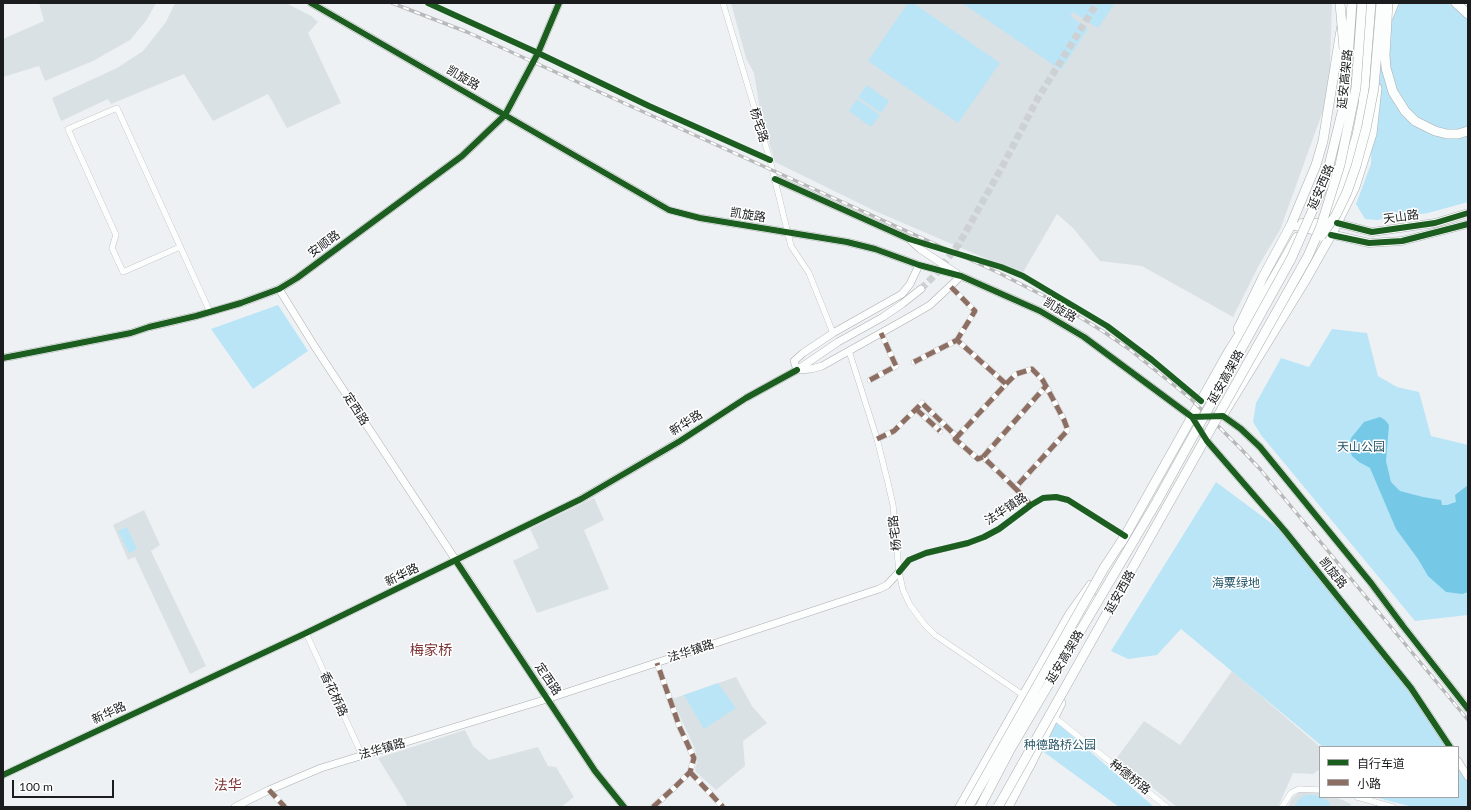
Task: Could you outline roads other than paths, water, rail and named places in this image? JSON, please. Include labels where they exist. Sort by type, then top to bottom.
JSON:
[{"type":"main road","points":[[1331,91],[1348,71],[1340,3]]},
{"type":"main road","points":[[1349,3],[1356,20],[1370,21]]},
{"type":"main road","name":"延安高架路","points":[[980,807],[1011,748],[1156,503],[1291,259],[1325,182],[1345,100],[1348,71],[1349,3]]},
{"type":"main road","name":"延安西路","points":[[1229,351],[1243,316],[1291,225],[1316,164],[1323,140],[1340,36],[1349,3]]},
{"type":"main road","name":"延安西路","points":[[980,807],[1036,705],[1124,536],[1229,351],[1257,307],[1304,225],[1331,167],[1340,130],[1358,3]]},
{"type":"main road","name":"延安高架路","points":[[998,807],[1308,256],[1321,226],[1340,165],[1356,88],[1362,3]]},
{"type":"main road","name":"延安西路","points":[[1243,381],[1253,354],[1324,223],[1343,179],[1357,135],[1363,104],[1371,3]]},
{"type":"main road","points":[[1308,256],[1336,215],[1347,192],[1356,166],[1366,129],[1374,88],[1381,3]]},
{"type":"main road","name":"延安西路","points":[[1008,807],[1106,618],[1163,514],[1305,281],[1331,235],[1355,187],[1372,134],[1376,106],[1381,3]]},
{"type":"main road","points":[[1388,3],[1385,55],[1386,68],[1393,92],[1405,111],[1415,121],[1435,131],[1447,134],[1458,134],[1468,131]]},
{"type":"main road","points":[[1379,57],[1385,27],[1394,3]]},
{"type":"main road","points":[[1456,3],[1468,14]]},
{"type":"main road","name":"延安西路","points":[[1363,104],[1378,80]]},
{"type":"main road","name":"天山路","points":[[1291,225],[1337,223],[1372,232],[1435,223],[1468,213]]},
{"type":"main road","points":[[1304,225],[1319,232],[1369,243],[1402,241],[1468,224]]},
{"type":"main road","points":[[1143,503],[1163,514]]},
{"type":"main road","points":[[968,807],[1104,568],[1124,536]]},
{"type":"main road","name":"延安西路","points":[[960,807],[1070,614],[1124,536]]},
{"type":"street","name":"凯旋路","points":[[310,3],[668,210],[700,218],[847,242],[875,249],[919,266],[961,276],[1040,311],[1084,337],[1192,417],[1207,441],[1285,531],[1406,682],[1449,746]]},
{"type":"street","name":"安顺路","points":[[3,358],[131,333],[210,312],[279,289],[297,278],[462,156],[505,115],[538,53],[559,3]]},
{"type":"street","name":"杨宅路","points":[[723,3],[775,179],[787,232],[792,246],[809,273],[833,333]]},
{"type":"street","points":[[180,247],[123,272],[112,248],[116,235],[68,129],[117,108],[210,312]]},
{"type":"street","points":[[775,179],[909,239],[920,250],[961,276],[930,304],[881,333],[817,368],[797,370],[794,361],[798,357],[833,333],[902,294],[910,284],[919,266]]},
{"type":"street","points":[[914,362],[957,340],[975,311],[950,287]]},
{"type":"street","name":"定西路","points":[[279,289],[315,347],[595,771],[624,807]]},
{"type":"street","name":"新华路","points":[[3,775],[306,633],[581,499],[680,440],[746,398],[797,370],[838,342],[883,317],[921,289]]},
{"type":"street","points":[[870,380],[896,366],[881,333]]},
{"type":"street","points":[[957,340],[1006,384]]},
{"type":"street","name":"杨宅路","points":[[849,351],[876,438],[893,506],[899,572],[903,590],[910,605],[924,625],[935,635],[1036,705]]},
{"type":"street","points":[[957,437],[1016,374],[1032,369],[1042,378],[1064,420],[1067,431],[1015,488]]},
{"type":"street","points":[[876,438],[894,431],[922,403],[957,437],[955,439],[978,459],[983,457],[1046,386]]},
{"type":"street","points":[[916,409],[940,431]]},
{"type":"street","name":"凯旋路","points":[[1223,416],[1242,429],[1260,447],[1371,583],[1468,708]]},
{"type":"street","points":[[1192,417],[1223,416]]},
{"type":"street","points":[[983,457],[1031,505]]},
{"type":"street","name":"法华镇路","points":[[235,807],[301,776],[362,755],[548,699],[879,590],[899,572],[909,560],[926,553],[968,543],[984,536],[999,529],[1043,498],[1068,500],[1124,536]]},
{"type":"street","name":"香花桥路","points":[[306,633],[362,755]]},
{"type":"street","points":[[653,807],[676,787],[690,772],[694,761],[693,754],[680,728],[657,663]]},
{"type":"street","name":"种德桥路","points":[[1054,717],[1167,807]]},
{"type":"street","points":[[1459,762],[1468,777]]},
{"type":"street","points":[[690,772],[724,807]]},
{"type":"street","points":[[1282,807],[1291,793],[1299,789],[1319,790]]},
{"type":"street","points":[[269,790],[285,807]]},
{"type":"street","points":[[1361,798],[1393,807]]},
{"type":"water","points":[[1380,417],[1389,425],[1386,461],[1391,482],[1400,491],[1441,500],[1442,505],[1447,505],[1456,502],[1455,495],[1468,485],[1468,592],[1462,594],[1446,592],[1428,576],[1418,559],[1396,529],[1370,468],[1352,456],[1349,449],[1351,438],[1364,422]]},
{"type":"tunnel","points":[[921,289],[935,275],[959,244],[1038,98],[1097,3]]},
{"type":"railway","points":[[392,3],[467,32],[997,272],[1052,300],[1104,332],[1129,349],[1191,399],[1260,469],[1468,720]]},
{"type":"district","name":"梅家桥","points":[[431,650]]},
{"type":"district","name":"法华","points":[[228,785]]},
{"type":"park label","name":"天山公园","points":[[1361,447]]},
{"type":"park label","name":"海粟绿地","points":[[1236,583]]},
{"type":"park label","name":"种德路桥公园","points":[[1060,745]]}]
